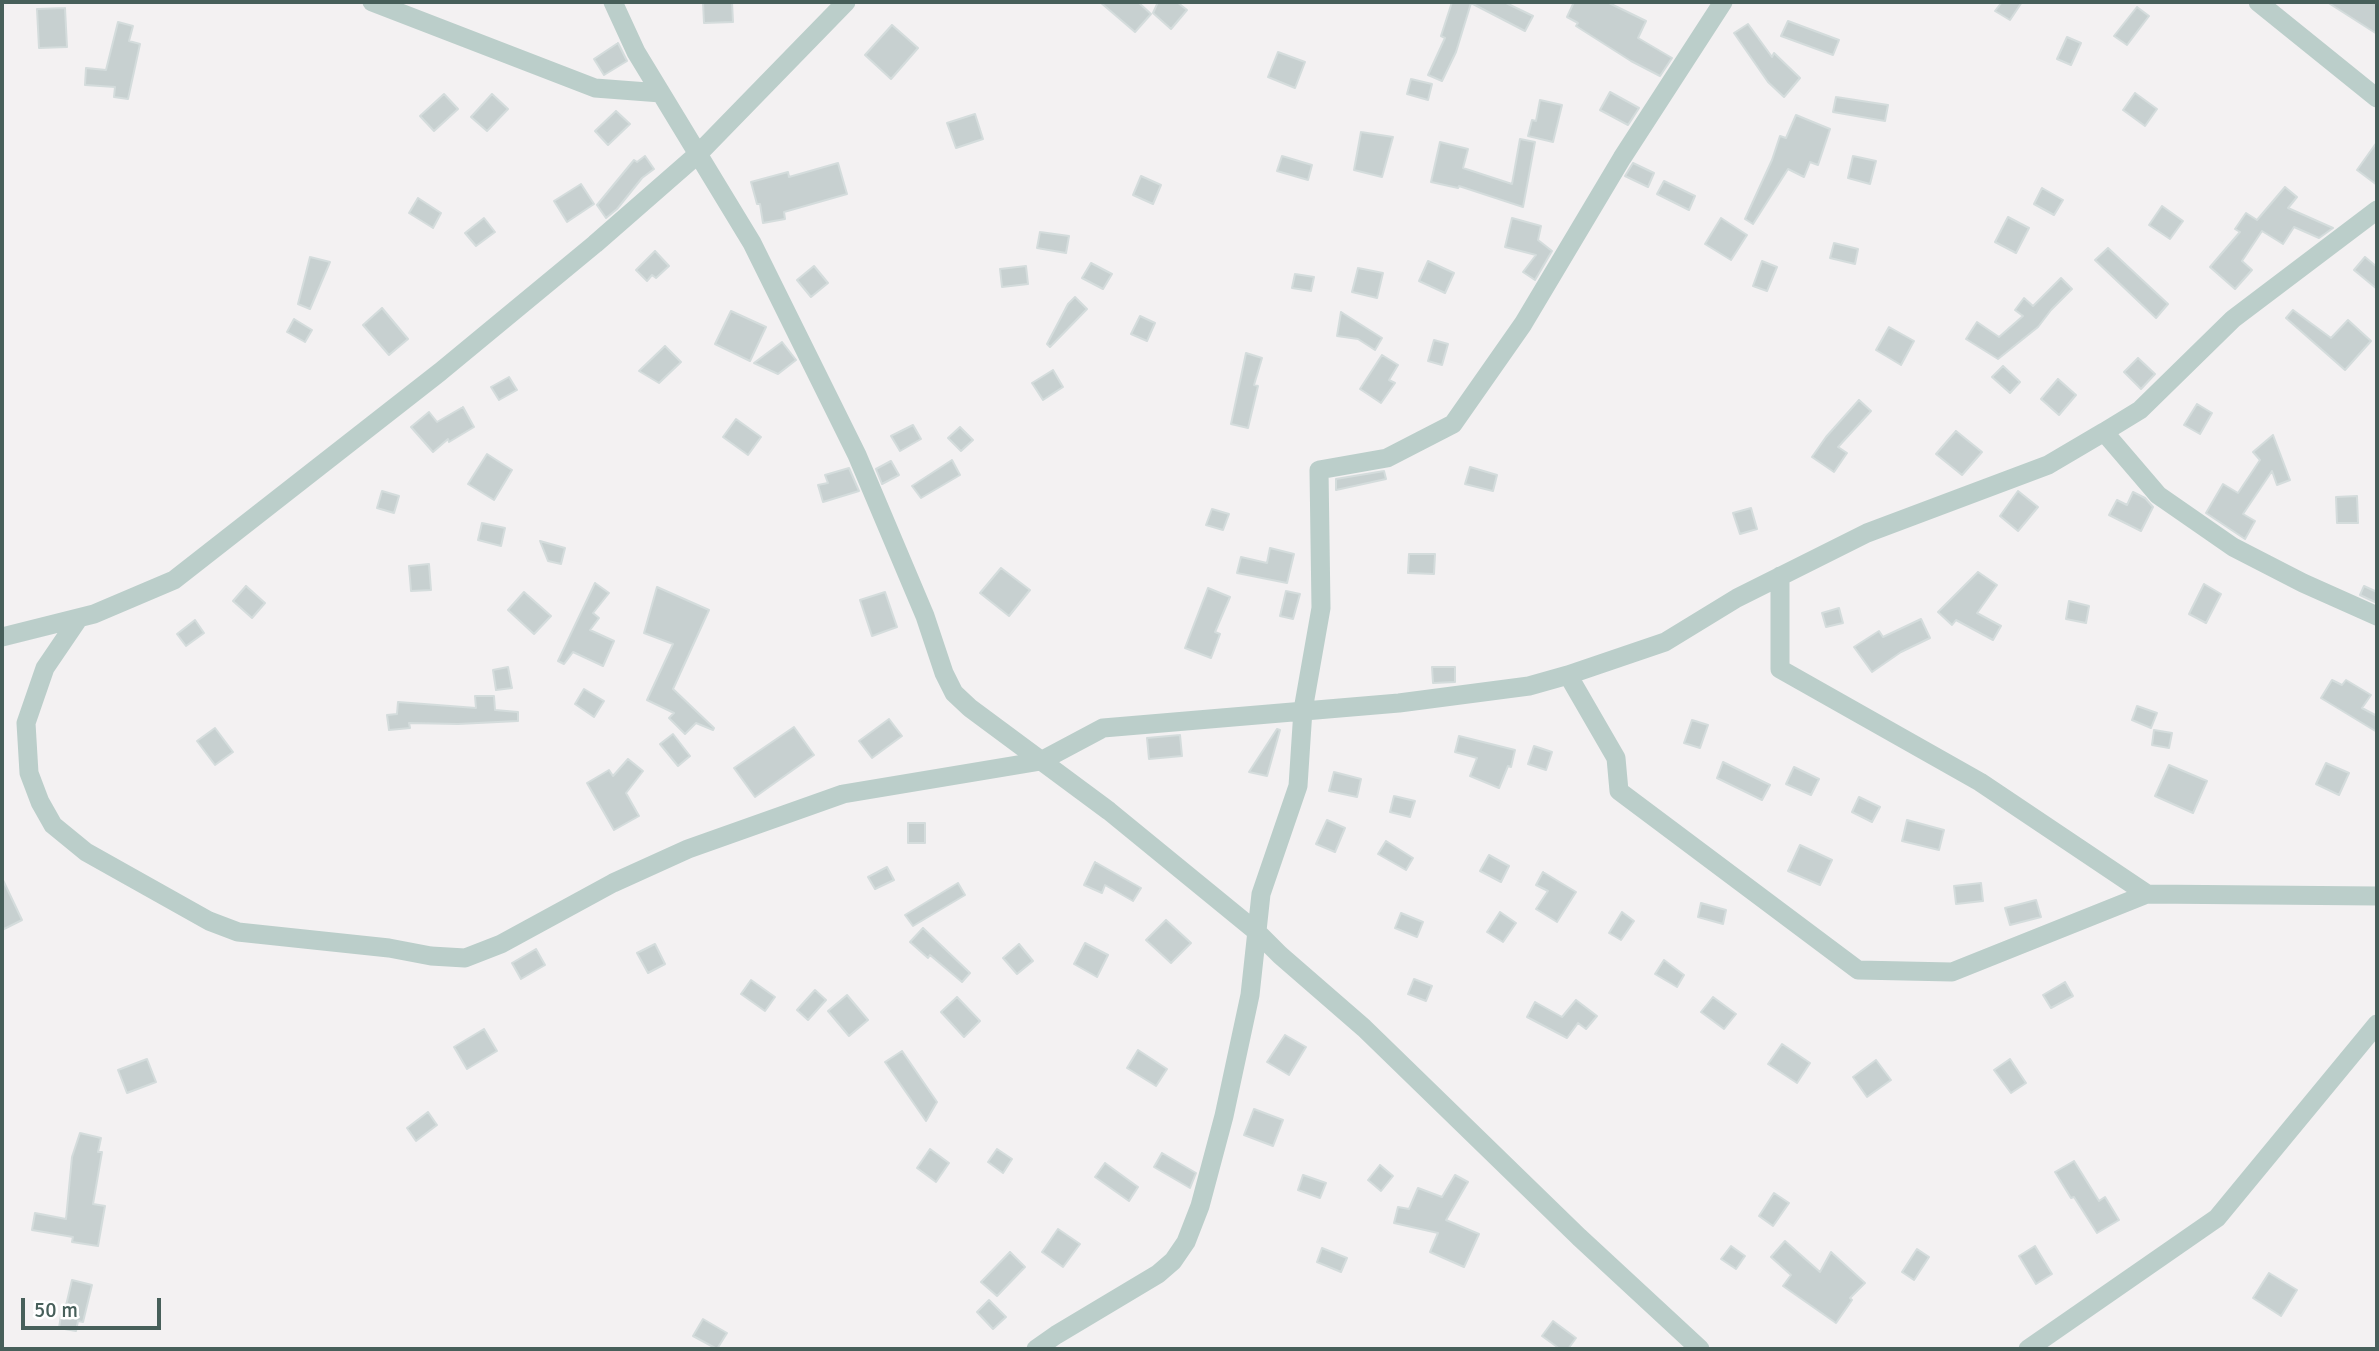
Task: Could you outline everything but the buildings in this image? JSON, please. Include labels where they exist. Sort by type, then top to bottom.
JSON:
[{"type":"street","points":[[372,2],[594,88],[661,93]]},
{"type":"street","points":[[613,2],[636,52],[752,243],[857,455],[925,616],[944,673],[954,693],[970,708],[1109,811],[1257,932],[1364,1028],[1578,1237],[1700,1349]]},
{"type":"street","points":[[2,637],[94,614],[174,580],[440,372],[698,154],[846,2]]},
{"type":"street","points":[[1036,1349],[1158,1274],[1173,1261],[1186,1242],[1200,1206],[1224,1116],[1250,995],[1261,894],[1298,786],[1303,710],[1321,608],[1318,470],[1387,457],[1453,424],[1523,324],[1622,158],[1723,2]]},
{"type":"street","points":[[2258,2],[2377,98]]},
{"type":"street","points":[[79,618],[45,668],[26,723],[29,773],[40,802],[53,825],[86,852],[209,921],[238,932],[465,958],[501,944],[613,883],[688,849],[843,794],[1041,761],[1103,729],[1399,703],[1529,686],[1568,676],[1665,642],[1737,598],[1867,533],[2048,465],[2104,432],[2140,410],[2233,319],[2377,210]]},
{"type":"street","points":[[2104,432],[2158,495],[2233,547],[2302,583],[2377,616]]},
{"type":"street","points":[[1780,576],[1780,669],[1980,782],[2147,894]]},
{"type":"street","points":[[1568,676],[1616,758],[1619,791],[1858,970],[1952,972],[2147,894],[2377,896]]},
{"type":"street","points":[[2028,1349],[2217,1218],[2377,1024]]}]
